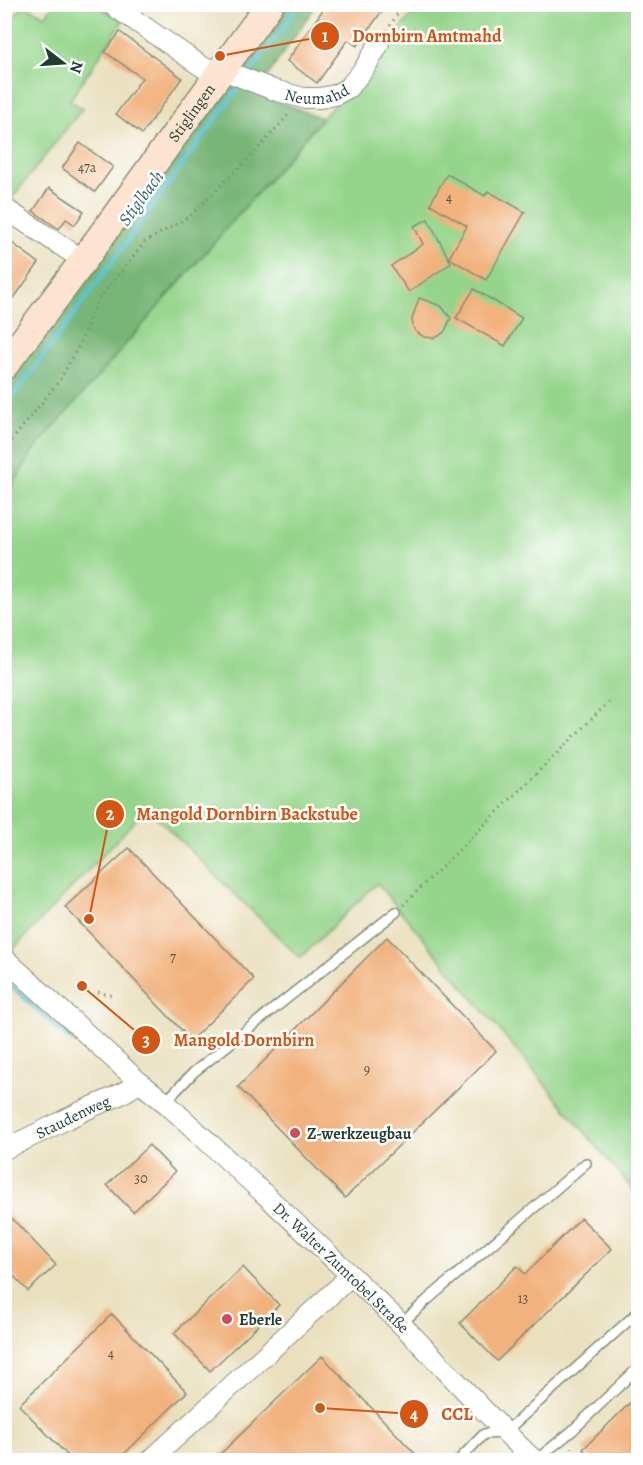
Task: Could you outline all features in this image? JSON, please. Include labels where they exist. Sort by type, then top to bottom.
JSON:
[{"type":"main road","name":"Stiglingen","points":[[4,366],[229,72],[270,4]]},
{"type":"street","name":"Neumahd","points":[[111,4],[178,45],[204,68],[229,72],[303,98],[334,95],[348,88],[380,44]]},
{"type":"street","points":[[4,208],[83,261]]},
{"type":"street","name":"Dr. Walter Zumtobel Straße","points":[[4,958],[167,1104],[350,1275],[535,1461]]},
{"type":"street","name":"Staudenweg","points":[[4,1149],[112,1099],[140,1082]]},
{"type":"street","points":[[151,1461],[350,1275]]},
{"type":"lane","points":[[167,1104],[170,1096],[194,1072],[396,912]]},
{"type":"lane","points":[[401,1324],[586,1163]]},
{"type":"lane","points":[[459,1461],[484,1434],[504,1432],[636,1314],[639,1317]]},
{"type":"lane","points":[[535,1461],[572,1431],[639,1368]]},
{"type":"path","points":[[380,44],[404,4]]},
{"type":"path","points":[[4,450],[60,380],[80,343],[96,302],[145,242],[190,216],[257,150],[303,98]]},
{"type":"path","points":[[396,912],[609,702]]},
{"type":"path","points":[[98,992],[115,996]]},
{"type":"green space","points":[[24,5],[45,16],[54,5],[97,5],[123,21],[70,100],[82,109],[8,203],[5,201],[5,27]]},
{"type":"green space","points":[[281,5],[316,5],[256,93],[322,118],[33,451],[5,498],[5,374]]},
{"type":"green space","points":[[421,5],[638,5],[638,1196],[377,883],[300,958],[147,808],[6,957],[5,955],[5,498],[33,451]]},
{"type":"building","points":[[327,4],[387,4],[357,46],[348,40],[317,83],[287,61]]},
{"type":"building","points":[[120,32],[182,78],[142,134],[116,114],[142,78],[105,52]]},
{"type":"building","points":[[80,143],[113,167],[95,192],[62,168]]},
{"type":"building","points":[[447,174],[485,196],[488,191],[525,212],[486,280],[449,258],[467,226],[430,204]]},
{"type":"building","points":[[49,188],[84,211],[75,225],[66,219],[59,229],[33,211]]},
{"type":"building","points":[[428,219],[451,263],[409,292],[391,266],[423,244],[414,226]]},
{"type":"building","points":[[4,237],[39,263],[14,298],[4,291]]},
{"type":"building","points":[[474,289],[522,318],[505,346],[456,318]]},
{"type":"building","points":[[419,298],[441,306],[451,318],[445,331],[439,336],[424,337],[413,327],[412,319]]},
{"type":"building","points":[[129,848],[254,979],[191,1040],[65,907]]},
{"type":"building","points":[[387,937],[496,1051],[345,1198],[238,1087]]},
{"type":"building","points":[[149,1145],[175,1172],[133,1212],[107,1185]]},
{"type":"building","points":[[4,1210],[56,1265],[28,1291],[4,1266]]},
{"type":"building","points":[[581,1218],[612,1249],[497,1361],[460,1323],[517,1266],[525,1274]]},
{"type":"building","name":"Eberle","points":[[243,1267],[279,1305],[210,1371],[174,1333]]},
{"type":"building","points":[[112,1314],[187,1392],[117,1461],[73,1461],[19,1405]]},
{"type":"building","points":[[322,1356],[422,1461],[213,1461]]},
{"type":"building","points":[[639,1394],[639,1461],[594,1461],[583,1449]]},
{"type":"waterway","name":"Stiglbach","points":[[249,74],[299,4]]},
{"type":"waterway","name":"Stiglbach","points":[[4,408],[242,83]]},
{"type":"waterway","points":[[4,979],[73,1042]]},
{"type":"place","name":"Dornbirn Amtmahd","points":[[220,56]]},
{"type":"place","name":"Mangold Dornbirn Backstube","points":[[89,919]]},
{"type":"place","name":"Mangold Dornbirn","points":[[82,986]]},
{"type":"place","name":"Z-werkzeugbau","points":[[295,1133]]},
{"type":"place","name":"Eberle","points":[[227,1319]]},
{"type":"place","name":"CCL","points":[[320,1408]]}]
